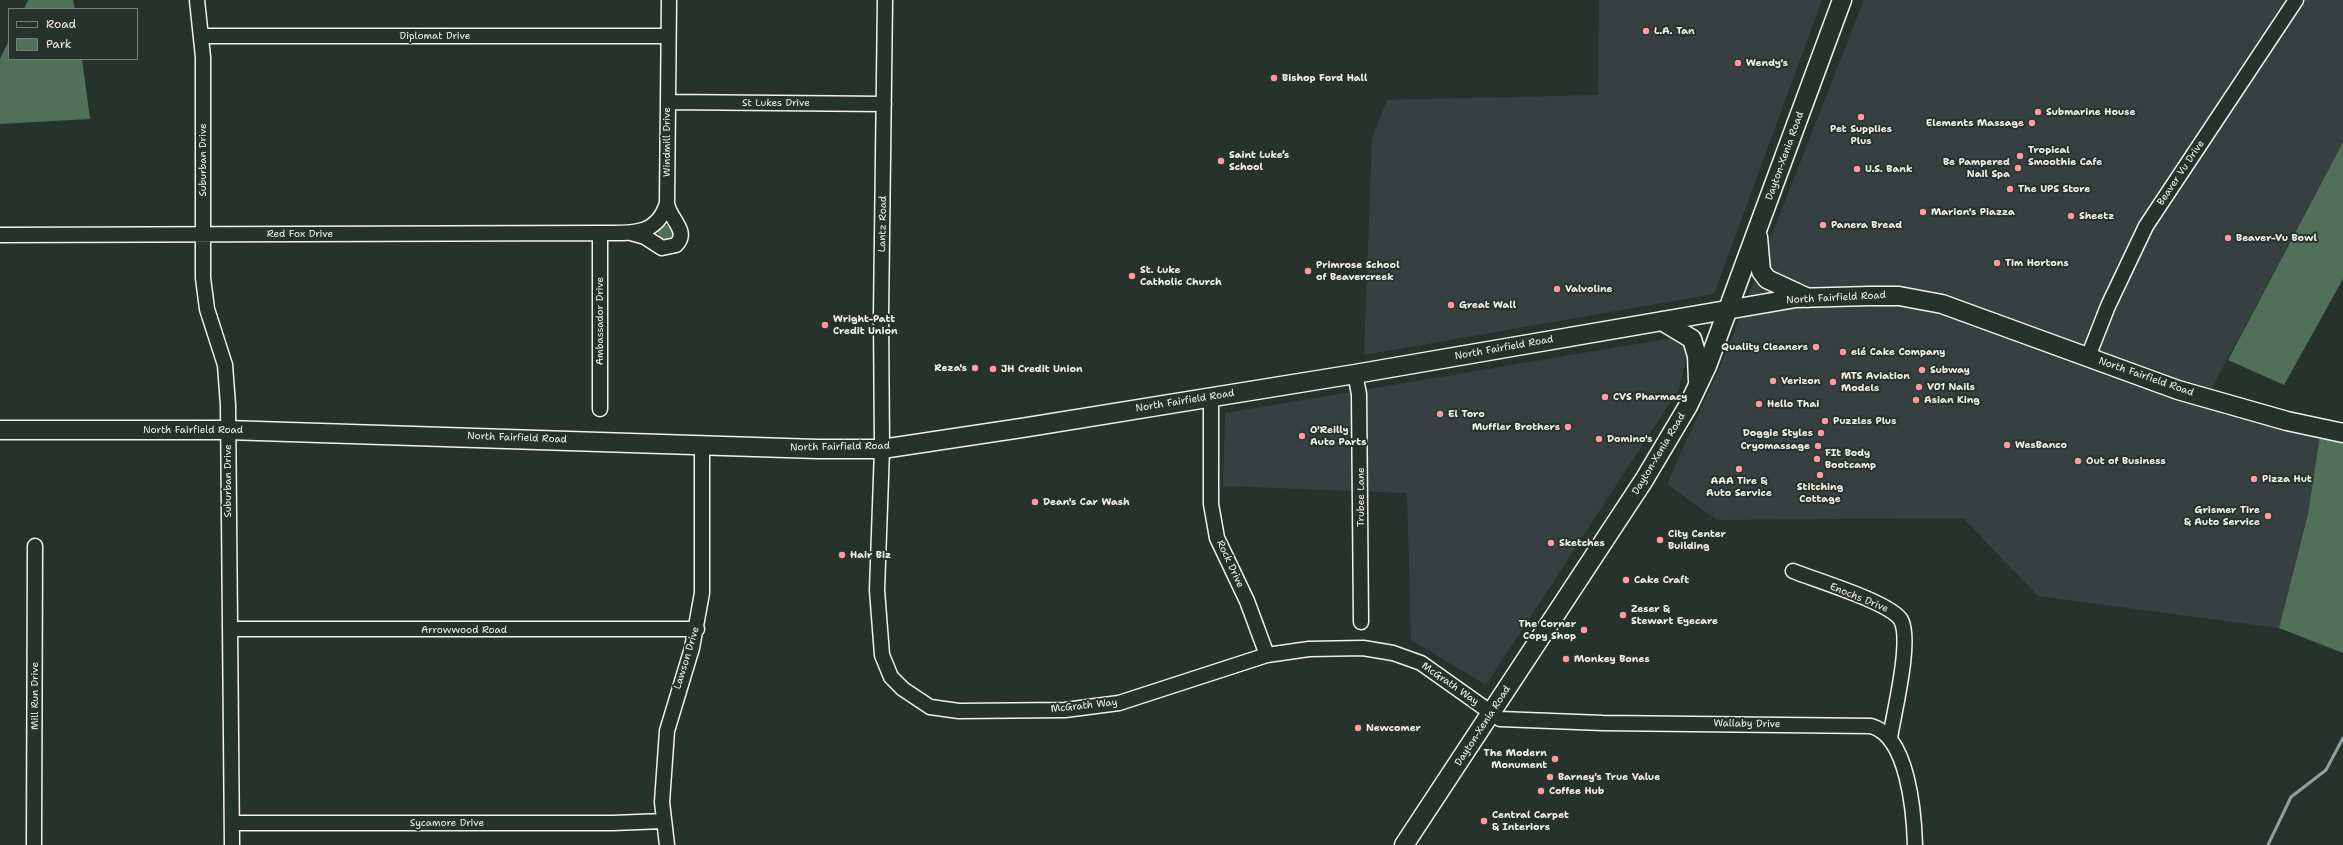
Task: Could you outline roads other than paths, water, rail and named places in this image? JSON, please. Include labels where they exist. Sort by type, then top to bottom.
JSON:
[{"type":"main road","name":"Dayton-Xenia Road","points":[[1404,845],[1644,480],[1698,386],[1842,0]]},
{"type":"main road","points":[[1757,231],[1761,271],[1767,279],[1808,298]]},
{"type":"main road","name":"North Fairfield Road","points":[[0,430],[228,430],[599,441],[702,446],[882,449],[1035,426],[1211,396],[1355,374],[1727,310],[1808,298],[1899,296],[1942,304],[2178,390],[2287,421],[2343,433]]},
{"type":"main road","points":[[1662,321],[1692,339],[1697,356],[1698,386]]},
{"type":"street","name":"Suburban Drive","points":[[197,0],[202,36],[202,234],[204,298],[225,365],[228,405],[232,845]]},
{"type":"street","name":"Windmill Drive","points":[[600,233],[631,233],[645,230],[656,223],[663,214],[667,203],[669,0]]},
{"type":"street","name":"Lantz Road","points":[[882,449],[881,315],[885,0]]},
{"type":"street","name":"Beaver Vu Drive","points":[[2088,357],[2108,306],[2146,226],[2296,0]]},
{"type":"street","name":"Diplomat Drive","points":[[202,36],[668,36]]},
{"type":"street","name":"St Lukes Drive","points":[[668,102],[884,104]]},
{"type":"street","points":[[631,233],[645,237],[662,248],[676,246],[680,239],[681,231],[670,215],[667,203]]},
{"type":"street","name":"Red Fox Drive","points":[[0,235],[600,233]]},
{"type":"street","name":"Ambassador Drive","points":[[600,233],[600,409]]},
{"type":"street","name":"Trubee Lane","points":[[1355,374],[1359,394],[1361,622]]},
{"type":"street","name":"Rock Drive","points":[[1211,396],[1211,504],[1217,538],[1247,601],[1267,655]]},
{"type":"street","name":"Lawson Drive","points":[[667,845],[663,821],[662,784],[667,731],[696,629],[702,593],[702,446]]},
{"type":"street","name":"McGrath Way","points":[[882,449],[877,590],[882,655],[891,677],[903,689],[930,707],[959,711],[1065,710],[1119,703],[1267,655],[1309,649],[1363,648],[1392,653],[1420,663],[1491,713]]},
{"type":"street","name":"Mill Run Drive","points":[[34,845],[36,546]]},
{"type":"street","name":"Enochs Drive","points":[[1793,572],[1887,607],[1901,620],[1905,632],[1905,648],[1890,738]]},
{"type":"street","name":"Arrowwood Road","points":[[231,629],[696,629]]},
{"type":"street","name":"Wallaby Drive","points":[[1491,713],[1500,719],[1603,723],[1871,726],[1879,728],[1895,745],[1906,780],[1912,805],[1915,845]]},
{"type":"street","name":"Sycamore Drive","points":[[232,822],[613,823],[663,821]]},
{"type":"waterway","points":[[2268,845],[2291,797],[2326,770],[2343,738]]},
{"type":"place","name":"L.A. Tan","points":[[1646,31]]},
{"type":"place","name":"Wendy's","points":[[1738,63]]},
{"type":"place","name":"Bishop Ford Hall","points":[[1274,78]]},
{"type":"place","name":"Submarine House","points":[[2038,112]]},
{"type":"place","name":"Pet Supplies Plus","points":[[1861,117]]},
{"type":"place","name":"Elements Massage","points":[[2032,123]]},
{"type":"place","name":"Tropical Smoothie Cafe","points":[[2020,156]]},
{"type":"place","name":"Saint Luke’s School","points":[[1221,161]]},
{"type":"place","name":"Be Pampered Nail Spa","points":[[2018,168]]},
{"type":"place","name":"U.S. Bank","points":[[1857,169]]},
{"type":"place","name":"The UPS Store","points":[[2010,189]]},
{"type":"place","name":"Marion's Piazza","points":[[1923,212]]},
{"type":"place","name":"Sheetz","points":[[2071,216]]},
{"type":"place","name":"Panera Bread","points":[[1823,225]]},
{"type":"place","name":"Beaver-Vu Bowl","points":[[2228,238]]},
{"type":"place","name":"Tim Hortons","points":[[1997,263]]},
{"type":"place","name":"Primrose School of Beavercreek","points":[[1308,271]]},
{"type":"place","name":"St. Luke Catholic Church","points":[[1132,276]]},
{"type":"place","name":"Valvoline","points":[[1557,289]]},
{"type":"place","name":"Great Wall","points":[[1451,305]]},
{"type":"place","name":"Wright-Patt Credit Union","points":[[825,325]]},
{"type":"place","name":"Quality Cleaners","points":[[1816,347]]},
{"type":"place","name":"elé Cake Company","points":[[1843,352]]},
{"type":"place","name":"Reza's","points":[[975,368]]},
{"type":"place","name":"JH Credit Union","points":[[993,369]]},
{"type":"place","name":"Subway","points":[[1922,370]]},
{"type":"place","name":"Verizon","points":[[1773,381]]},
{"type":"place","name":"MTS Aviation Models","points":[[1833,382]]},
{"type":"place","name":"V01 Nails","points":[[1919,387]]},
{"type":"place","name":"CVS Pharmacy","points":[[1605,397]]},
{"type":"place","name":"Asian King","points":[[1916,400]]},
{"type":"place","name":"Hello Thai","points":[[1759,404]]},
{"type":"place","name":"El Toro","points":[[1440,414]]},
{"type":"place","name":"Puzzles Plus","points":[[1825,421]]},
{"type":"place","name":"Muffler Brothers","points":[[1568,427]]},
{"type":"place","name":"Doggie Styles","points":[[1821,433]]},
{"type":"place","name":"O'Reilly Auto Parts","points":[[1302,436]]},
{"type":"place","name":"Domino's","points":[[1599,439]]},
{"type":"place","name":"WesBanco","points":[[2007,445]]},
{"type":"place","name":"Cryomassage","points":[[1818,446]]},
{"type":"place","name":"FIt Body Bootcamp","points":[[1817,459]]},
{"type":"place","name":"Out of Business","points":[[2078,461]]},
{"type":"place","name":"AAA Tire & Auto Service","points":[[1739,469]]},
{"type":"place","name":"Stitching Cottage","points":[[1820,475]]},
{"type":"place","name":"Pizza Hut","points":[[2254,479]]},
{"type":"place","name":"Dean's Car Wash","points":[[1035,502]]},
{"type":"place","name":"Grismer Tire & Auto Service","points":[[2268,516]]},
{"type":"place","name":"City Center Building","points":[[1660,540]]},
{"type":"place","name":"Sketches","points":[[1551,543]]},
{"type":"place","name":"Hair Biz","points":[[842,555]]},
{"type":"place","name":"Cake Craft","points":[[1626,580]]},
{"type":"place","name":"Zeser & Stewart Eyecare","points":[[1623,615]]},
{"type":"place","name":"The Corner Copy Shop","points":[[1584,630]]},
{"type":"place","name":"Monkey Bones","points":[[1566,659]]},
{"type":"place","name":"Newcomer","points":[[1358,728]]},
{"type":"place","name":"The Modern Monument","points":[[1555,759]]},
{"type":"place","name":"Barney's True Value","points":[[1550,777]]},
{"type":"place","name":"Coffee Hub","points":[[1541,791]]},
{"type":"place","name":"Central Carpet & Interiors","points":[[1484,821]]}]
